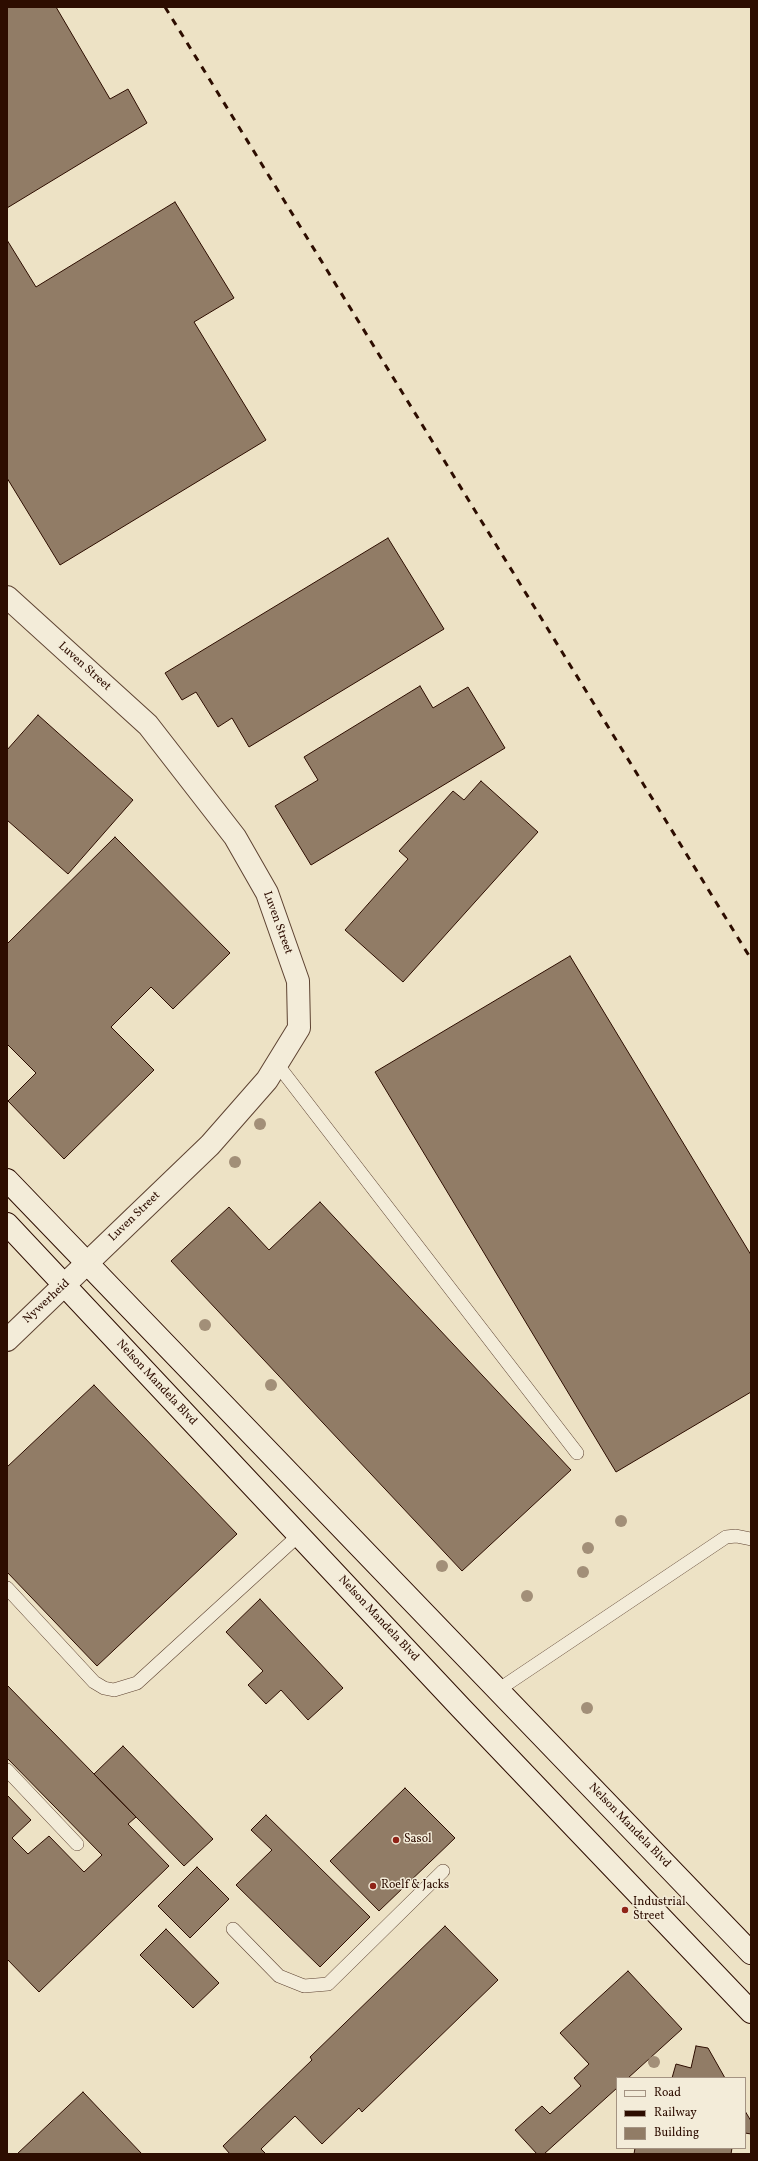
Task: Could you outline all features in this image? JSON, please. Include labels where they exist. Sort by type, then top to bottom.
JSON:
[{"type":"street","name":"Luven Street","points":[[7,598],[148,725],[235,837],[267,894],[298,981],[299,1028],[267,1080],[210,1145],[86,1264]]},
{"type":"street","name":"Nelson Mandela Blvd","points":[[7,1180],[86,1264],[751,1953]]},
{"type":"street","name":"Nelson Mandela Blvd","points":[[7,1224],[751,2012]]},
{"type":"street","name":"Nywerheid","points":[[7,1340],[86,1264]]},
{"type":"lane","points":[[277,1064],[577,1453]]},
{"type":"lane","points":[[7,1588],[94,1682],[104,1688],[114,1690],[137,1683],[299,1535]]},
{"type":"lane","points":[[498,1690],[726,1536],[736,1536],[751,1540]]},
{"type":"lane","points":[[7,1770],[77,1844]]},
{"type":"lane","points":[[233,1929],[279,1976],[304,1986],[328,1984],[443,1871]]},
{"type":"building","points":[[7,7],[56,7],[110,99],[128,89],[147,123],[7,208]]},
{"type":"building","points":[[175,202],[234,298],[194,322],[266,440],[60,565],[7,478],[7,240],[36,287]]},
{"type":"building","points":[[388,538],[444,629],[249,747],[232,718],[218,727],[196,692],[182,700],[165,673]]},
{"type":"building","points":[[420,686],[433,708],[468,687],[505,748],[311,865],[275,806],[318,780],[304,757]]},
{"type":"building","points":[[38,715],[133,800],[68,874],[7,820],[7,750]]},
{"type":"building","points":[[481,781],[538,832],[403,982],[345,930],[408,859],[399,851],[453,791],[464,800]]},
{"type":"building","points":[[115,837],[230,953],[173,1009],[151,987],[111,1027],[154,1070],[64,1159],[8,1101],[36,1073],[7,1044],[7,944]]},
{"type":"building","points":[[570,956],[751,1255],[751,1392],[616,1472],[375,1072]]},
{"type":"building","points":[[320,1202],[571,1470],[462,1571],[171,1261],[229,1207],[269,1250]]},
{"type":"building","points":[[94,1385],[237,1534],[97,1666],[7,1572],[7,1467]]},
{"type":"building","points":[[260,1599],[343,1688],[308,1720],[281,1690],[266,1704],[248,1685],[263,1671],[226,1632]]},
{"type":"building","points":[[7,1685],[136,1817],[128,1824],[169,1866],[39,1992],[7,1959],[7,1795],[31,1820],[12,1838],[28,1854],[49,1836],[84,1872],[102,1855],[7,1758]]},
{"type":"building","points":[[123,1746],[213,1839],[184,1866],[94,1774]]},
{"type":"building","points":[[405,1788],[455,1838],[379,1911],[330,1861]]},
{"type":"building","points":[[266,1815],[370,1917],[320,1967],[236,1885],[272,1850],[251,1830]]},
{"type":"building","points":[[197,1867],[229,1899],[190,1938],[158,1906]]},
{"type":"building","points":[[445,1926],[498,1980],[362,2112],[359,2108],[322,2144],[295,2116],[261,2149],[266,2154],[230,2154],[223,2146],[312,2060],[310,2057]]},
{"type":"building","points":[[166,1929],[219,1983],[193,2008],[140,1955]]},
{"type":"building","points":[[628,1971],[682,2029],[629,2077],[616,2077],[616,2089],[544,2154],[537,2154],[515,2130],[542,2106],[550,2114],[581,2086],[574,2078],[589,2064],[560,2033]]},
{"type":"building","points":[[696,2046],[708,2048],[724,2077],[672,2077],[676,2064],[691,2068]]},
{"type":"building","points":[[83,2092],[142,2154],[17,2154]]},
{"type":"building","points":[[746,2113],[751,2121],[751,2134],[746,2133]]},
{"type":"building","points":[[635,2149],[732,2149],[731,2154],[634,2154]]},
{"type":"railway","points":[[165,7],[751,959]]},
{"type":"place","name":"Sasol","points":[[396,1840]]},
{"type":"place","name":"Roelf & Jacks","points":[[373,1886]]},
{"type":"place","name":"Industrial Street","points":[[625,1910]]}]
